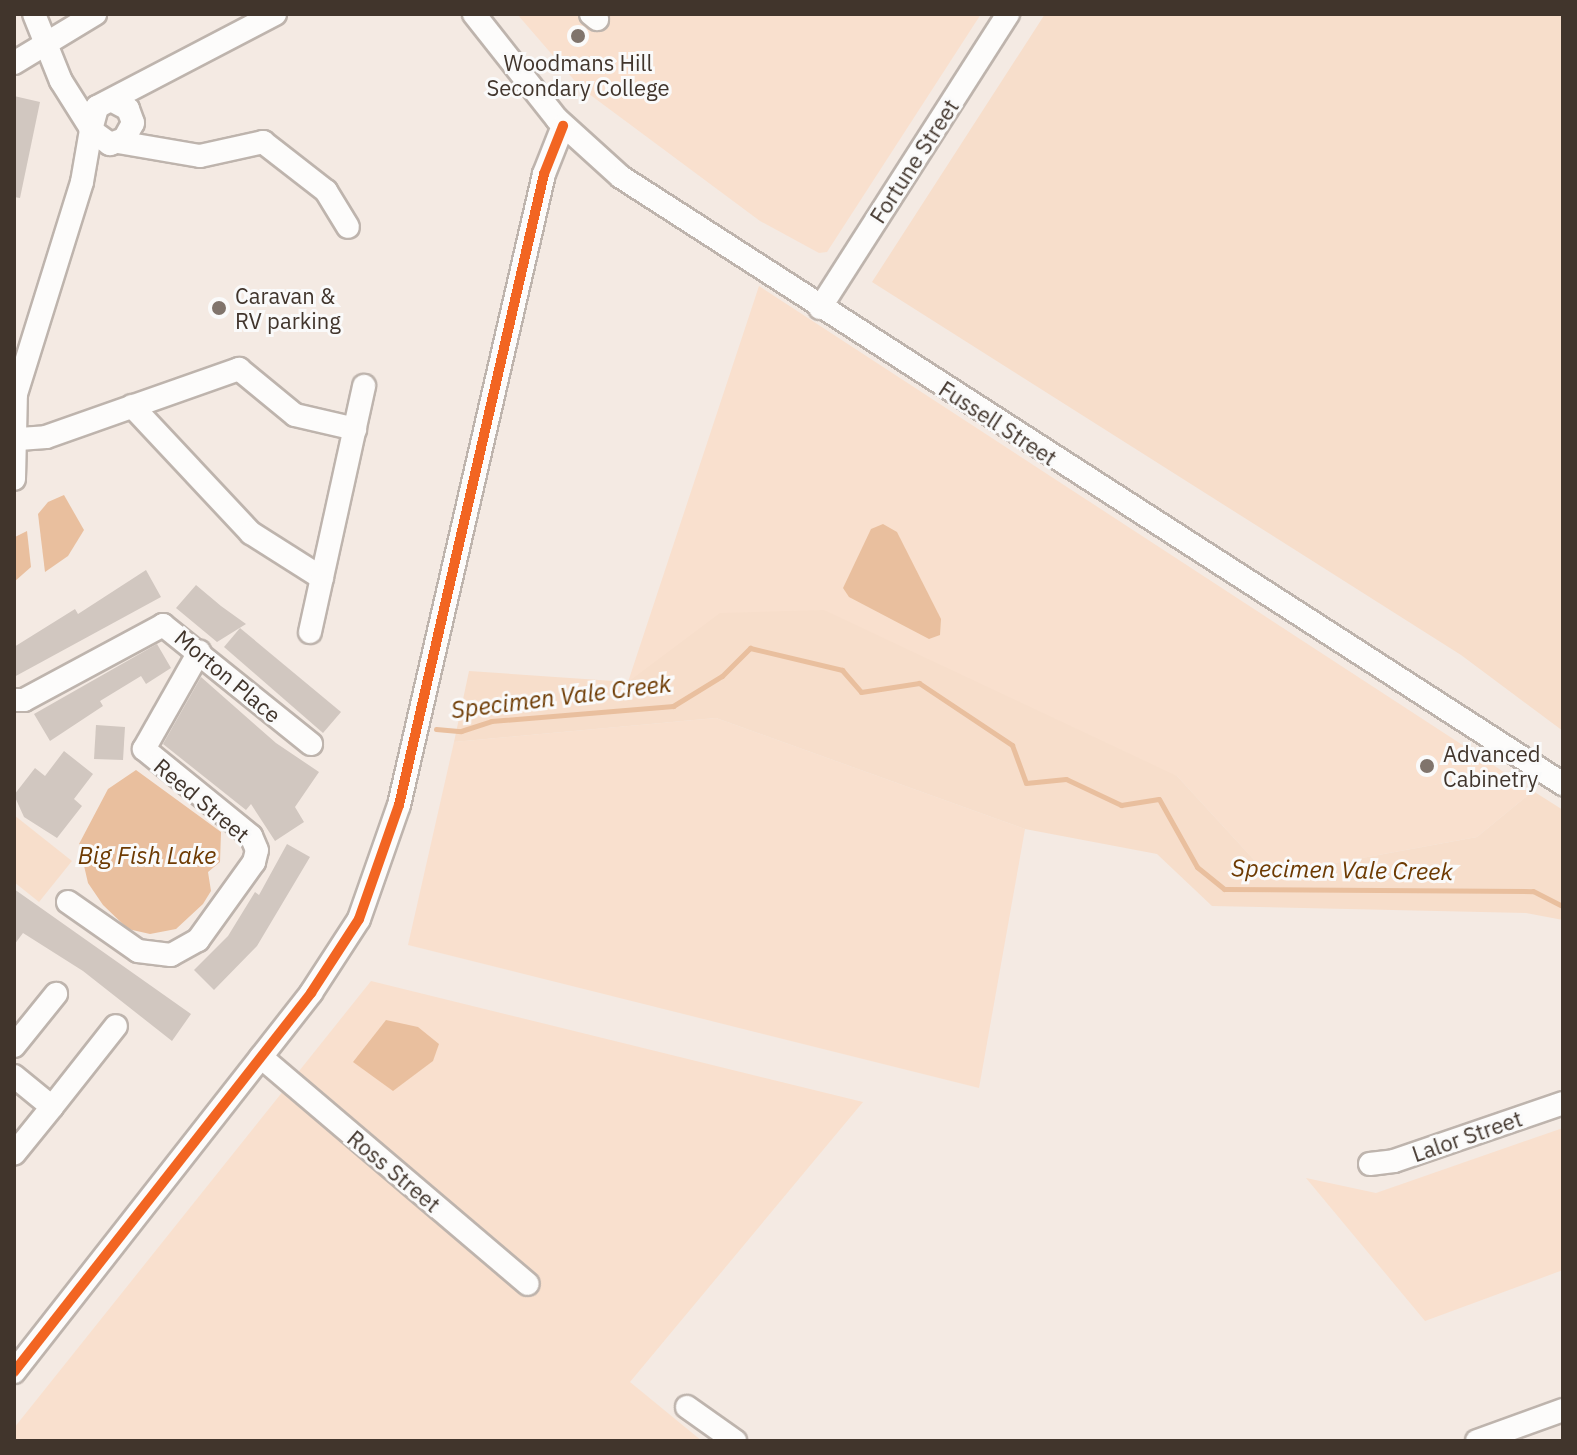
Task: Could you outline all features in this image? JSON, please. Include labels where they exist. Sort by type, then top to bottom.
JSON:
[{"type":"street","points":[[34,14],[48,51],[91,129],[102,142],[166,148],[200,156],[263,142],[326,191],[348,227]]},
{"type":"street","points":[[14,63],[48,51],[95,14]]},
{"type":"street","points":[[14,476],[19,439],[15,394],[82,182],[94,109],[275,14]]},
{"type":"street","name":"Fussell Street","points":[[474,14],[563,126],[621,177],[1563,784]]},
{"type":"street","name":"Fortune Street","points":[[820,308],[1008,14]]},
{"type":"street","points":[[48,51],[85,88],[112,101],[166,148]]},
{"type":"street","points":[[82,182],[116,143],[128,135],[132,118],[159,76]]},
{"type":"street","points":[[14,1372],[345,945],[390,838],[544,174],[563,126]]},
{"type":"street","points":[[19,439],[46,437],[241,369],[295,415],[355,429]]},
{"type":"street","points":[[310,632],[364,386]]},
{"type":"street","points":[[132,406],[251,533],[322,578]]},
{"type":"street","name":"Morton Place","points":[[14,700],[24,700],[158,625],[169,627],[311,744]]},
{"type":"street","name":"Reed Street","points":[[68,902],[138,951],[171,955],[198,940],[255,860],[251,836],[144,749],[199,652]]},
{"type":"street","points":[[14,1046],[56,994]]},
{"type":"street","points":[[16,1152],[116,1026]]},
{"type":"street","name":"Ross Street","points":[[261,1057],[528,1284]]},
{"type":"street","points":[[14,1076],[52,1107]]},
{"type":"street","name":"Lalor Street","points":[[1370,1164],[1402,1158],[1563,1103]]},
{"type":"street","points":[[687,1407],[735,1441]]},
{"type":"street","points":[[1477,1441],[1563,1410]]},
{"type":"shaded area","points":[[517,14],[981,14],[827,252],[819,253],[760,221],[581,88]]},
{"type":"shaded area","points":[[1045,14],[1563,14],[1563,731],[1461,655],[872,282]]},
{"type":"shaded area","points":[[759,286],[1533,791],[1477,837],[1268,875],[1177,776],[628,682]]},
{"type":"shaded area","points":[[824,610],[1177,776],[1268,875],[1477,837],[1533,791],[1563,810],[1563,920],[1526,913],[1212,906],[1157,854],[1025,829],[716,718],[454,742],[469,671],[628,682],[720,613]]},
{"type":"shaded area","points":[[716,718],[1025,829],[979,1088],[408,945],[454,742]]},
{"type":"shaded area","points":[[14,815],[72,861],[39,902],[14,882]]},
{"type":"shaded area","points":[[371,981],[863,1102],[630,1382],[702,1441],[14,1441],[14,1428]]},
{"type":"shaded area","points":[[1563,1128],[1563,1270],[1425,1321],[1306,1178],[1376,1193]]},
{"type":"water","points":[[64,495],[84,530],[68,556],[45,572],[38,514],[48,502]]},
{"type":"water","points":[[883,524],[897,532],[941,619],[940,635],[929,639],[849,597],[843,588],[871,529]]},
{"type":"water","points":[[27,531],[31,567],[14,582],[15,537]]},
{"type":"water","name":"Big Fish Lake","points":[[136,770],[221,832],[220,862],[208,872],[211,891],[203,904],[176,929],[150,934],[128,929],[103,905],[88,883],[79,844],[108,789]]},
{"type":"water","points":[[386,1020],[418,1027],[439,1044],[433,1061],[393,1091],[353,1062]]},
{"type":"building","points":[[14,96],[40,102],[20,198],[14,197]]},
{"type":"building","points":[[146,570],[161,597],[14,677],[14,647],[75,609],[78,614]]},
{"type":"building","points":[[196,585],[246,624],[217,642],[176,608]]},
{"type":"building","points":[[240,628],[341,712],[323,733],[224,647]]},
{"type":"building","points":[[157,644],[171,668],[146,684],[141,676],[100,701],[103,706],[50,741],[34,714]]},
{"type":"building","points":[[201,677],[276,743],[319,772],[295,807],[304,822],[275,841],[251,804],[246,810],[163,744]]},
{"type":"building","points":[[96,725],[125,727],[123,760],[94,759]]},
{"type":"building","points":[[64,751],[93,774],[74,799],[82,806],[57,838],[24,817],[14,795],[35,768],[45,776]]},
{"type":"building","points":[[287,844],[310,857],[257,946],[214,990],[194,970],[228,936],[255,892],[259,895]]},
{"type":"building","points":[[14,889],[191,1014],[172,1041],[83,971],[23,933],[14,945]]},
{"type":"waterway","name":"Specimen Vale Creek","points":[[436,729],[461,731],[491,721],[673,706],[722,676],[750,648],[842,670],[861,692],[919,683],[1012,745],[1026,783],[1066,779],[1121,805],[1159,799],[1197,867],[1224,889],[1533,891],[1563,906]]},
{"type":"transit line","points":[[14,1372],[311,993],[359,919],[399,805],[544,174],[563,126]]},
{"type":"place","name":"Woodmans Hill Secondary College","points":[[578,36]]},
{"type":"place","name":"Caravan & RV parking","points":[[219,308]]},
{"type":"place","name":"Advanced Cabinetry","points":[[1427,766]]}]
